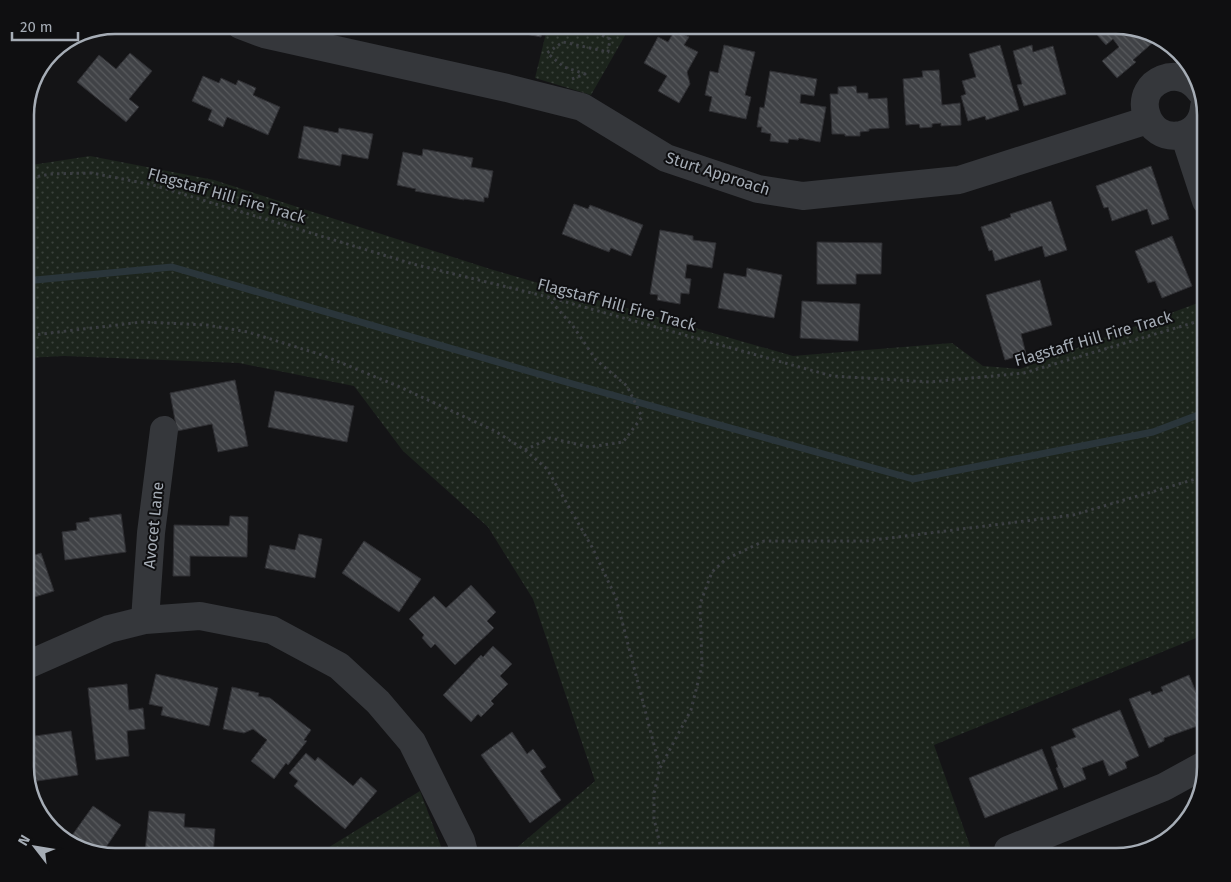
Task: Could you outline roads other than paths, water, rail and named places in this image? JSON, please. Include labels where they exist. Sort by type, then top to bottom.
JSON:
[{"type":"street","name":"Sturt Approach","points":[[264,34],[582,107],[666,158],[758,188],[802,196],[959,180],[1148,120]]},
{"type":"street","points":[[1190,81],[1180,76],[1171,76],[1154,84],[1148,92],[1145,110],[1148,120],[1153,127],[1167,135],[1176,136],[1184,134],[1193,130],[1197,125]]},
{"type":"street","points":[[1184,134],[1197,174]]},
{"type":"street","name":"Avocet Lane","points":[[144,620],[151,533],[164,430]]},
{"type":"street","points":[[34,662],[109,629],[144,620],[200,616],[272,630],[339,666],[378,702],[412,742],[463,848]]},
{"type":"street","points":[[1013,848],[1164,787],[1197,769]]},
{"type":"waterway","points":[[34,280],[172,267],[573,384],[913,479],[1153,432],[1197,415]]}]
